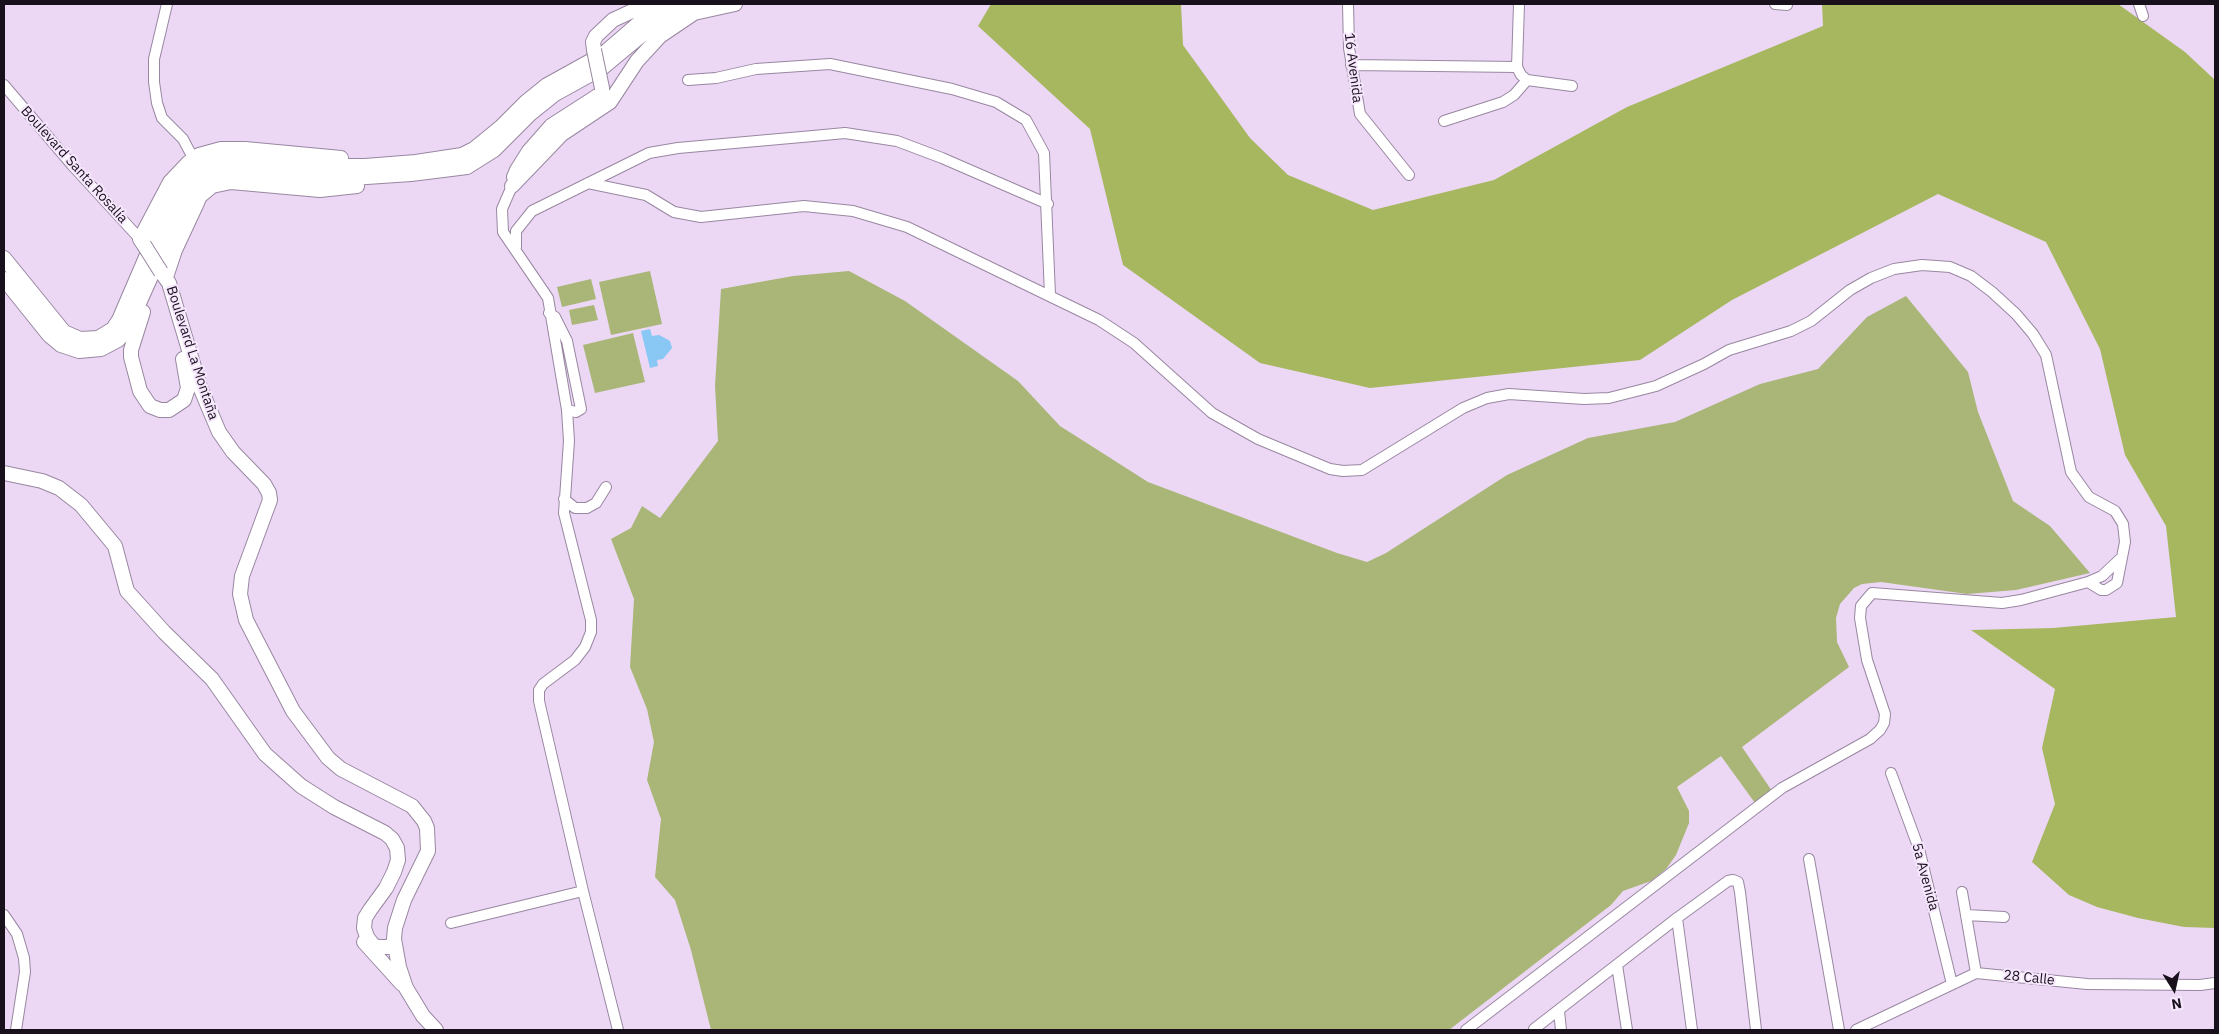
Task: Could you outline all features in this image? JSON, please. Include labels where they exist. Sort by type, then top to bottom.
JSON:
[{"type":"main road","points":[[151,244],[199,182],[213,174],[234,172],[330,179],[455,170],[467,167],[494,150],[530,114],[555,94],[602,68],[661,19],[691,4]]},
{"type":"main road","points":[[512,186],[562,134],[610,102],[637,62],[660,36],[694,13],[735,4]]},
{"type":"main road","points":[[512,186],[516,170],[542,134],[557,121],[602,93],[593,42],[596,36],[613,20],[641,7],[663,5]]},
{"type":"main road","points":[[4,258],[59,328],[75,338],[93,339],[108,332],[116,324],[168,206],[177,190],[193,171],[207,163],[232,159],[315,166],[366,166],[462,155],[474,149],[547,85],[603,54],[663,5]]},
{"type":"main road","points":[[151,244],[164,274],[188,377],[188,388],[184,400],[169,410],[156,409],[146,402],[140,391],[132,366],[131,350],[147,300],[146,290],[151,244],[170,182],[193,158],[220,149],[245,149],[350,159],[366,166]]},
{"type":"main road","points":[[164,274],[200,196],[212,186],[231,182],[328,189],[369,185],[379,176]]},
{"type":"main road","name":"Boulevard La Montaña","points":[[164,274],[180,316],[200,387],[219,432],[233,452],[264,484],[269,492],[270,500],[242,576],[240,594],[246,620],[294,711],[322,751],[341,769],[412,806],[427,828],[428,850],[404,900],[393,942]]},
{"type":"main road","points":[[4,279],[54,340],[66,347],[79,351],[101,349],[118,340],[127,330],[146,290]]},
{"type":"main road","points":[[4,473],[42,481],[58,488],[81,505],[115,546],[127,591],[164,632],[212,678],[265,754],[301,786],[334,807],[385,833],[392,840],[397,848],[398,860],[386,888],[365,918],[363,940],[406,988],[423,1016],[436,1030]]},
{"type":"main road","points":[[364,928],[365,934],[373,945],[382,948],[393,942],[406,988]]},
{"type":"street","points":[[167,4],[154,59],[154,82],[157,102],[162,118],[183,139],[193,158]]},
{"type":"street","name":"16 Avenida","points":[[1348,4],[1351,65],[1358,110],[1362,120],[1409,174]]},
{"type":"street","points":[[1519,4],[1517,67],[1521,75],[1527,80],[1572,86]]},
{"type":"street","points":[[1775,4],[1787,5]]},
{"type":"street","points":[[2139,4],[2143,16]]},
{"type":"street","points":[[688,80],[716,78],[756,69],[830,64],[952,90],[996,102],[1026,120],[1044,154],[1048,204],[1050,295]]},
{"type":"street","points":[[1351,65],[1517,67]]},
{"type":"street","points":[[1444,121],[1503,102],[1514,95],[1527,80]]},
{"type":"street","name":"Boulevard Santa Rosalía","points":[[4,85],[72,165],[151,244]]},
{"type":"street","points":[[517,250],[516,231],[532,211],[617,167],[649,153],[678,148],[845,133],[897,141],[950,161],[1048,204]]},
{"type":"street","points":[[588,183],[646,195],[674,212],[701,217],[804,206],[853,211],[907,227],[1098,320],[1134,343],[1212,413],[1258,439],[1330,469],[1343,471],[1362,470],[1463,408],[1486,398],[1510,394],[1584,400],[1609,398],[1656,386],[1729,350],[1798,328],[1811,321],[1850,290],[1870,278],[1894,269],[1922,265],[1950,267],[1971,276],[1992,292],[2016,314],[2033,334],[2046,355],[2071,472],[2089,497],[2115,511],[2123,524],[2125,542],[2117,583],[2113,588],[2101,590],[2088,582]]},
{"type":"street","points":[[512,186],[502,209],[503,232],[548,298],[549,313],[555,317],[567,341],[581,409],[576,412],[567,410],[569,441],[564,513],[591,620],[591,632],[585,647],[575,660],[543,684],[539,690],[539,701],[583,891],[618,1030]]},
{"type":"street","points":[[564,499],[576,508],[587,508],[596,503],[606,487]]},
{"type":"street","points":[[1466,1030],[1782,788],[1870,739],[1880,730],[1884,723],[1885,714],[1867,660],[1860,618],[1861,606],[1872,593],[2002,602],[2021,600],[2088,582],[2102,576],[2120,560]]},
{"type":"street","name":"5a Avenida","points":[[1891,773],[1919,849],[1952,984]]},
{"type":"street","points":[[1810,859],[1839,1030]]},
{"type":"street","points":[[1534,1029],[1678,918],[1728,881],[1733,880],[1738,882],[1756,1030]]},
{"type":"street","points":[[451,924],[583,891]]},
{"type":"street","points":[[1856,1030],[1976,973],[1962,892]]},
{"type":"street","points":[[1966,914],[2004,917]]},
{"type":"street","points":[[4,915],[17,934],[24,958],[25,972],[16,1030]]},
{"type":"street","points":[[1678,918],[1692,1030]]},
{"type":"street","points":[[1617,965],[1626,1030]]},
{"type":"street","name":"28 Calle","points":[[1976,973],[2087,984],[2200,985],[2215,983]]},
{"type":"street","points":[[1559,1011],[1561,1030]]},
{"type":"green space","points":[[991,4],[1181,4],[1183,45],[1250,138],[1288,175],[1373,210],[1494,180],[1627,107],[1823,26],[1822,4],[2118,4],[2185,52],[2215,80],[2215,928],[2184,927],[2138,918],[2097,907],[2069,895],[2032,862],[2055,804],[2042,748],[2055,689],[1971,630],[2053,628],[2176,617],[2166,526],[2125,455],[2100,349],[2046,242],[1938,194],[1732,300],[1640,360],[1370,388],[1260,363],[1123,265],[1090,129],[978,26]]},
{"type":"green space","points":[[650,271],[662,324],[611,335],[599,282]]},
{"type":"green space","points":[[849,271],[905,301],[1018,381],[1060,426],[1148,482],[1337,553],[1367,562],[1386,553],[1507,475],[1588,438],[1675,422],[1760,384],[1818,369],[1867,317],[1906,296],[1968,372],[1978,412],[2013,501],[2050,526],[2090,573],[2016,590],[1967,594],[1881,582],[1862,584],[1854,588],[1840,604],[1836,618],[1837,642],[1849,667],[1742,747],[1772,791],[1755,803],[1721,756],[1677,787],[1689,811],[1689,823],[1676,855],[1666,869],[1651,881],[1623,891],[1611,905],[1449,1030],[711,1030],[691,950],[675,900],[655,877],[661,819],[647,780],[654,742],[647,709],[630,667],[634,599],[611,539],[631,528],[642,506],[660,518],[718,441],[715,386],[721,289],[793,276]]},
{"type":"green space","points":[[591,279],[596,299],[562,307],[557,287]]},
{"type":"green space","points":[[594,305],[598,320],[572,325],[569,310]]},
{"type":"green space","points":[[633,333],[645,382],[595,393],[583,345]]},
{"type":"water","points":[[650,329],[652,336],[659,335],[670,341],[672,348],[663,359],[657,360],[658,366],[650,368],[641,331]]}]
